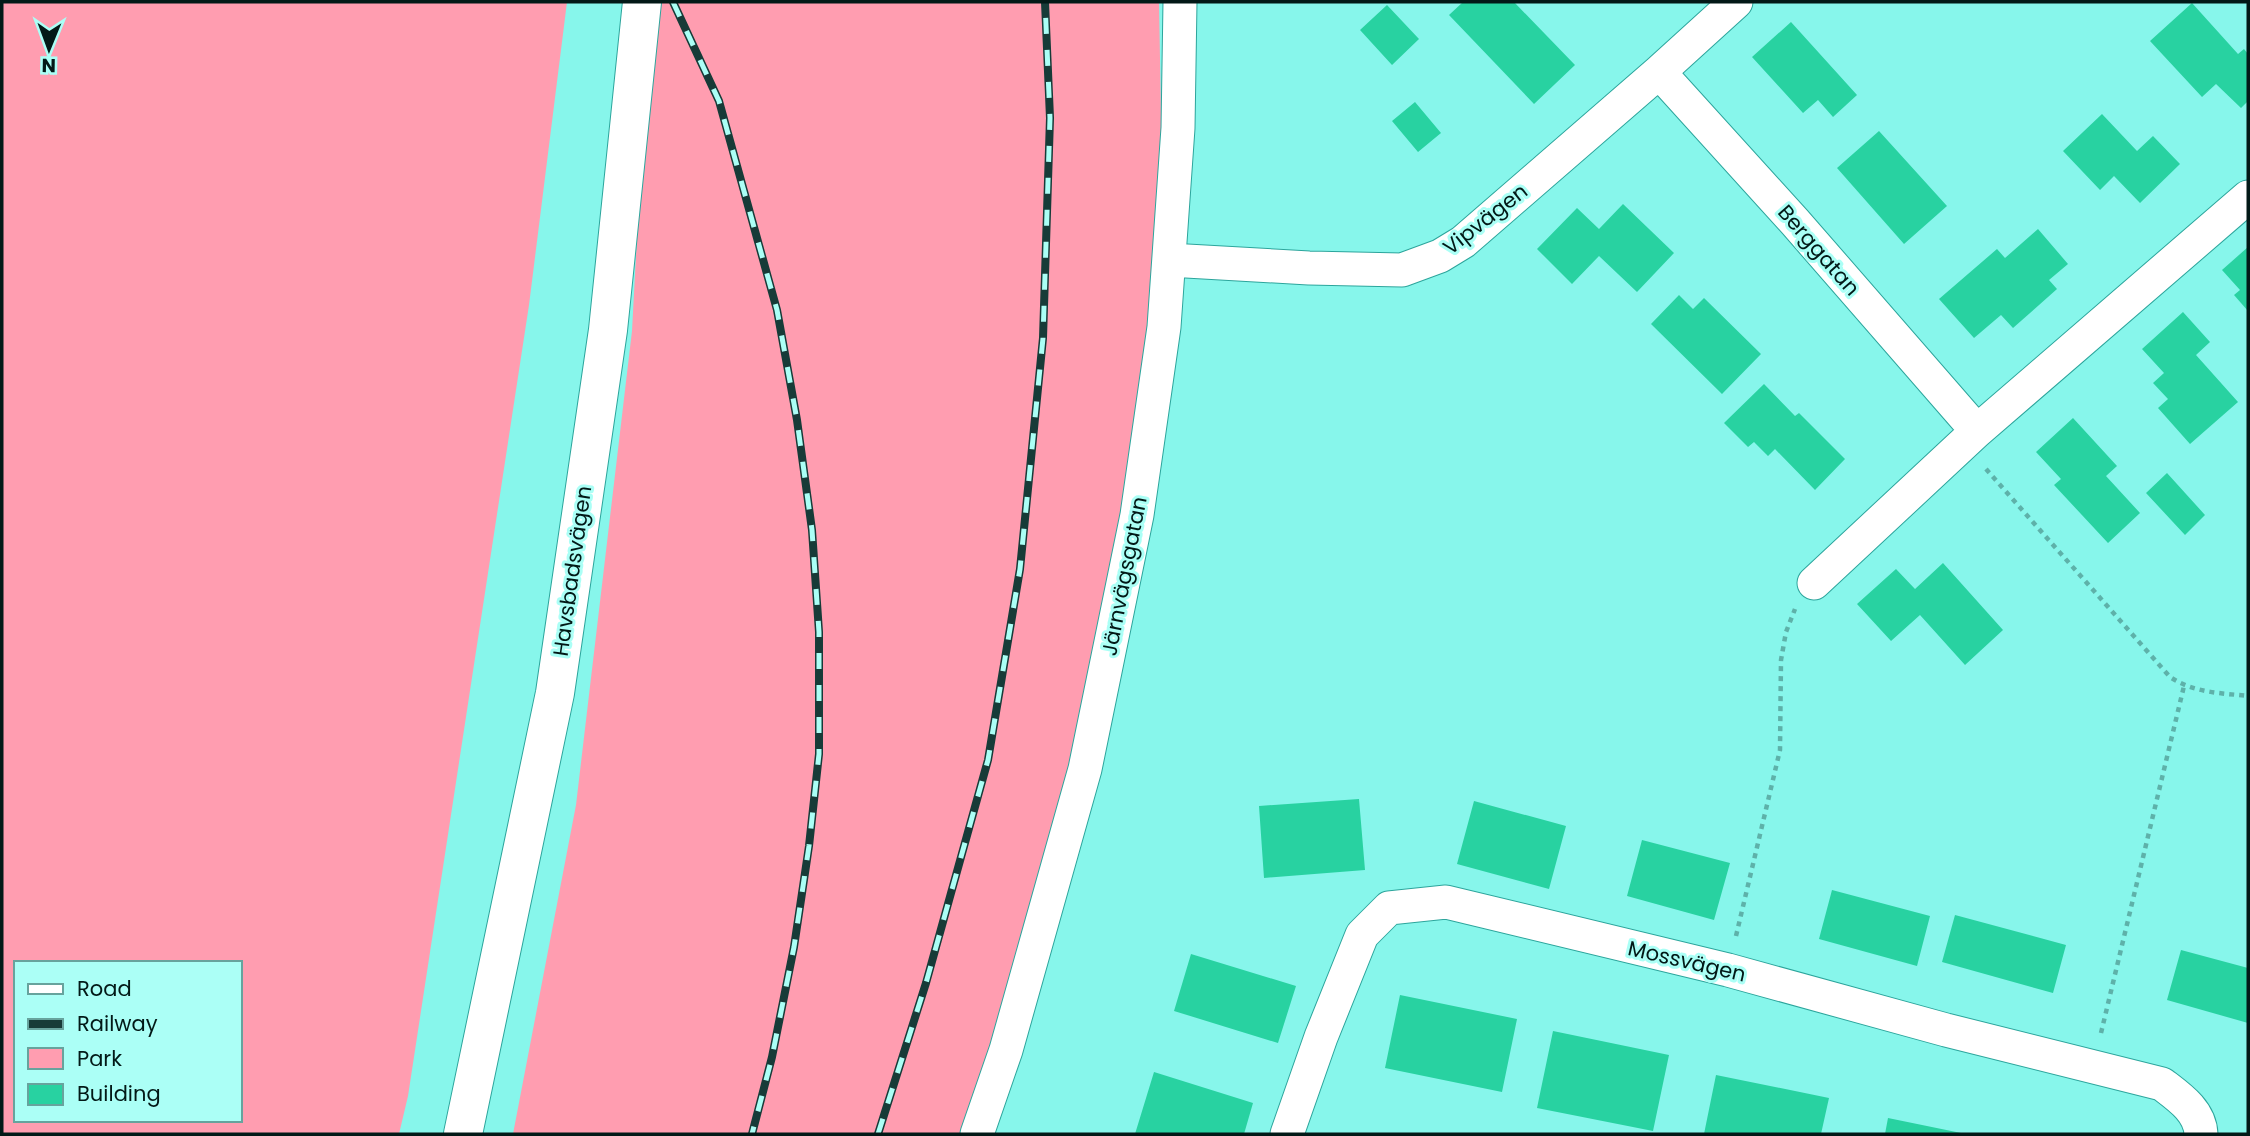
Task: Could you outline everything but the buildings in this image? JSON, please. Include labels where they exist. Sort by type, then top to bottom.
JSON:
[{"type":"main road","name":"Havsbadsvägen","points":[[463,1134],[555,693],[608,330],[642,2]]},
{"type":"street","name":"Järnvägsgatan","points":[[977,1134],[1006,1050],[1085,769],[1137,515],[1164,327],[1178,128],[1180,2]]},
{"type":"street","name":"Vipvägen","points":[[1169,260],[1402,270],[1440,256],[1463,242],[1736,2]]},
{"type":"street","name":"Berggatan","points":[[1659,72],[1786,212],[1970,437]]},
{"type":"street","points":[[1814,583],[1970,437],[2248,197]]},
{"type":"street","name":"Mossvägen","points":[[1287,1134],[1321,1037],[1362,935],[1389,908],[1446,902],[1728,970],[1945,1030],[2162,1084],[2187,1104],[2201,1126],[2201,1134]]},
{"type":"path","points":[[1970,437],[2170,677],[2184,687],[2248,696]]},
{"type":"path","points":[[1728,970],[1780,750],[1781,660],[1787,632],[1796,606],[1814,583]]},
{"type":"path","points":[[2092,1067],[2184,687]]},
{"type":"green space","points":[[2,2],[567,2],[529,305],[408,1096],[399,1134],[2,1134]]},
{"type":"green space","points":[[660,2],[1159,2],[1164,285],[1131,578],[978,1134],[513,1134],[576,805],[632,331],[643,124]]},
{"type":"railway","points":[[673,2],[719,101],[777,310],[797,420],[812,530],[819,632],[819,754],[794,947],[772,1057],[752,1134]]},
{"type":"railway","points":[[878,1134],[926,983],[988,760],[1020,569],[1043,338],[1050,118],[1045,2]]}]
